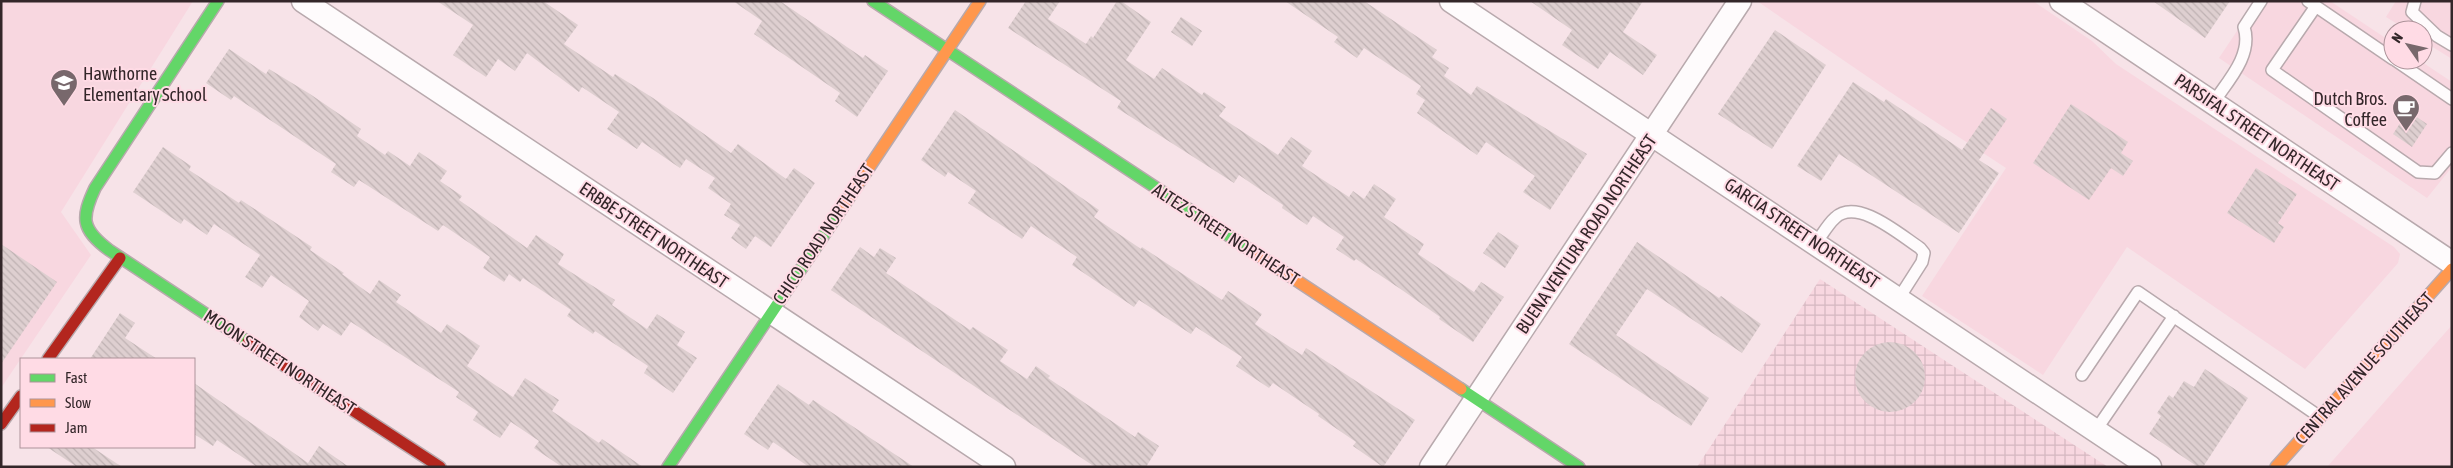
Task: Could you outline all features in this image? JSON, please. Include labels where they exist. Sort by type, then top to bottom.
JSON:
[{"type":"street","name":"MOON STREET NORTHEAST","points":[[218,1],[88,202],[83,219],[86,230],[100,244],[120,258],[440,467]]},
{"type":"street","name":"ERBBE STREET NORTHEAST","points":[[303,1],[1004,467]]},
{"type":"street","name":"ALTEZ STREET NORTHEAST","points":[[873,1],[1579,467]]},
{"type":"street","name":"CHICO ROAD NORTHEAST","points":[[668,467],[980,1]]},
{"type":"street","name":"GARCIA STREET NORTHEAST","points":[[1452,1],[1816,242],[2150,467]]},
{"type":"street","name":"BUENA VENTURA ROAD NORTHEAST","points":[[1431,467],[1740,1]]},
{"type":"street","name":"PARSIFAL STREET NORTHEAST","points":[[2061,1],[2452,263]]},
{"type":"street","points":[[49,358],[120,258]]},
{"type":"street","name":"CENTRAL AVENUE SOUTHEAST","points":[[2276,467],[2452,269]]},
{"type":"street","points":[[1,424],[5,410],[20,397]]},
{"type":"lane","points":[[2213,103],[2239,65],[2248,38],[2244,27],[2261,1]]},
{"type":"lane","points":[[2415,1],[2412,12],[2437,36],[2452,45]]},
{"type":"lane","points":[[2383,52],[2312,4],[2272,70],[2418,172],[2435,173],[2452,153]]},
{"type":"lane","points":[[2410,70],[2452,99]]},
{"type":"lane","points":[[1816,242],[1835,217],[1848,211],[1856,211],[1868,215],[1920,248],[1924,253],[1922,262],[1899,298]]},
{"type":"lane","points":[[2082,375],[2138,292],[2320,417]]},
{"type":"lane","points":[[2096,430],[2174,316]]},
{"type":"shaded area","name":"Hawthorne Elementary School","points":[[1,1],[193,1],[61,212],[91,255],[1,388]]},
{"type":"shaded area","points":[[1757,1],[2033,1],[2092,41],[2116,64],[2394,247],[2400,254],[2398,263],[2305,369],[2127,247],[2043,375],[1922,296],[2006,168],[1887,90]]},
{"type":"shaded area","points":[[2257,1],[2330,1],[2383,36],[2383,70],[2433,69],[2452,82],[2452,167],[2427,198],[2219,58]]},
{"type":"shaded area","points":[[2396,1],[2452,1],[2452,59],[2433,47],[2433,20],[2391,20],[2386,17]]},
{"type":"shaded area","points":[[1820,279],[2108,467],[1697,467]]},
{"type":"shaded area","points":[[2452,325],[2452,467],[2327,467]]},
{"type":"building","points":[[437,1],[543,1],[578,25],[564,44],[613,77],[615,74],[653,98],[731,153],[738,144],[786,179],[794,168],[815,183],[771,247],[755,236],[746,249],[731,238],[740,225],[724,215],[731,204],[708,188],[715,178],[686,159],[680,168],[642,142],[637,149],[607,129],[619,112],[582,87],[579,92],[527,53],[515,71],[498,59],[486,77],[453,55],[473,25]]},
{"type":"building","points":[[733,1],[780,1],[863,58],[865,55],[888,71],[857,117],[835,101],[840,93],[754,34],[762,21]]},
{"type":"building","points":[[1026,1],[1060,1],[1048,19],[1086,44],[1091,36],[1093,38],[1117,1],[1121,1],[1151,22],[1126,60],[1154,79],[1162,68],[1202,95],[1204,92],[1226,107],[1219,116],[1278,155],[1291,137],[1312,151],[1302,166],[1349,197],[1353,191],[1364,199],[1374,184],[1396,199],[1384,217],[1424,244],[1418,254],[1474,292],[1481,282],[1504,297],[1473,342],[1439,319],[1440,317],[1402,290],[1356,259],[1354,261],[1336,249],[1344,237],[1313,216],[1307,225],[1282,208],[1283,205],[1239,175],[1234,183],[1117,108],[1121,101],[1008,28]]},
{"type":"building","points":[[1285,1],[1364,1],[1437,50],[1432,57],[1449,68],[1444,76],[1471,95],[1477,86],[1587,154],[1550,210],[1523,192],[1535,176],[1486,142],[1477,155],[1417,113],[1425,100],[1416,94],[1421,86],[1364,48],[1357,58],[1334,42],[1338,37]]},
{"type":"building","points":[[1530,1],[1643,1],[1623,32],[1657,55],[1643,75],[1610,52],[1598,69],[1562,45],[1572,30]]},
{"type":"building","points":[[2153,1],[2230,1],[2205,38]]},
{"type":"building","points":[[1181,17],[1202,31],[1192,46],[1171,32]]},
{"type":"building","points":[[1775,30],[1826,65],[1772,149],[1718,114]]},
{"type":"building","points":[[229,49],[266,74],[269,69],[310,94],[361,129],[357,136],[385,155],[388,151],[410,166],[419,152],[447,171],[440,181],[462,196],[459,200],[527,248],[536,235],[564,254],[558,264],[615,300],[612,305],[647,329],[657,314],[685,332],[677,345],[697,358],[673,393],[644,373],[648,366],[595,331],[593,334],[567,316],[571,310],[523,278],[520,282],[509,274],[504,282],[483,268],[490,257],[443,225],[438,231],[359,180],[354,187],[331,172],[336,164],[234,96],[231,100],[206,83]]},
{"type":"building","points":[[1853,82],[1884,102],[1886,99],[1962,150],[1991,108],[2007,119],[1979,160],[1999,173],[1959,233],[1839,154],[1821,181],[1797,166]]},
{"type":"building","points":[[2071,104],[2128,142],[2121,153],[2133,161],[2123,176],[2111,168],[2089,200],[2033,163]]},
{"type":"building","points":[[955,110],[1099,210],[1094,217],[1141,249],[1142,247],[1222,300],[1228,291],[1262,314],[1255,324],[1302,355],[1306,348],[1415,420],[1383,467],[1353,446],[1356,442],[1318,416],[1319,414],[1273,383],[1269,388],[1236,366],[1242,357],[1196,327],[1191,334],[1139,300],[1134,307],[1072,265],[1077,257],[1031,226],[1022,239],[968,203],[976,191],[948,172],[945,177],[921,160]]},
{"type":"building","points":[[2408,111],[2427,124],[2412,147],[2393,134]]},
{"type":"building","points":[[163,147],[191,166],[189,170],[239,203],[241,200],[312,247],[310,250],[344,273],[342,274],[370,294],[379,280],[401,295],[396,302],[441,333],[447,324],[480,346],[467,366],[513,397],[525,378],[559,400],[552,411],[599,443],[602,439],[643,467],[562,467],[534,448],[539,441],[511,422],[500,438],[473,420],[478,412],[456,397],[459,392],[351,322],[341,336],[323,324],[318,331],[299,317],[309,301],[271,275],[262,288],[245,277],[260,255],[214,224],[207,235],[184,219],[181,224],[133,192]]},
{"type":"building","points":[[2256,168],[2297,194],[2278,223],[2284,227],[2274,243],[2227,213]]},
{"type":"building","points":[[1498,232],[1519,246],[1505,268],[1483,253]]},
{"type":"building","points":[[1637,242],[1761,324],[1742,353],[1647,289],[1616,335],[1709,398],[1691,426],[1569,344]]},
{"type":"building","points":[[1,244],[57,282],[1,364]]},
{"type":"building","points":[[860,247],[874,257],[880,248],[896,258],[886,273],[970,330],[973,327],[1008,350],[1000,361],[1027,379],[1036,366],[1050,376],[1048,378],[1135,437],[1138,432],[1159,446],[1146,467],[1095,467],[831,290]]},
{"type":"building","points":[[120,313],[135,323],[125,338],[155,358],[91,358]]},
{"type":"building","points":[[1890,342],[1903,345],[1915,352],[1922,364],[1925,377],[1922,390],[1915,402],[1903,409],[1890,412],[1877,409],[1865,402],[1858,390],[1855,377],[1858,364],[1865,352],[1877,345]]},
{"type":"building","points":[[2205,369],[2248,398],[2203,467],[2198,467],[2149,434],[2161,416],[2157,413],[2169,395],[2173,398],[2184,381],[2194,387]]},
{"type":"building","points":[[195,384],[308,463],[319,446],[349,467],[257,467],[217,440],[213,446],[195,435]]},
{"type":"building","points":[[778,384],[809,405],[813,400],[914,467],[809,467],[773,442],[768,450],[744,434]]},
{"type":"building","points":[[48,448],[94,448],[122,467],[77,467]]},
{"type":"traffic: fast","points":[[218,1],[95,188],[87,207],[86,222],[93,236],[109,250],[248,342]]},
{"type":"traffic: fast","points":[[873,1],[1258,255]]},
{"type":"traffic: fast","points":[[668,467],[844,205]]},
{"type":"traffic: fast","points":[[1461,389],[1579,467]]},
{"type":"traffic: slow","points":[[844,205],[980,1]]},
{"type":"traffic: slow","points":[[1258,255],[1461,389]]},
{"type":"traffic: slow","points":[[2276,467],[2452,269]]},
{"type":"traffic: jam","points":[[49,358],[120,258]]},
{"type":"traffic: jam","points":[[248,342],[440,467]]},
{"type":"traffic: jam","points":[[1,424],[20,397]]},
{"type":"place","name":"Hawthorne Elementary School","points":[[64,107]]},
{"type":"place","name":"Dutch Bros. Coffee","points":[[2406,132]]}]
